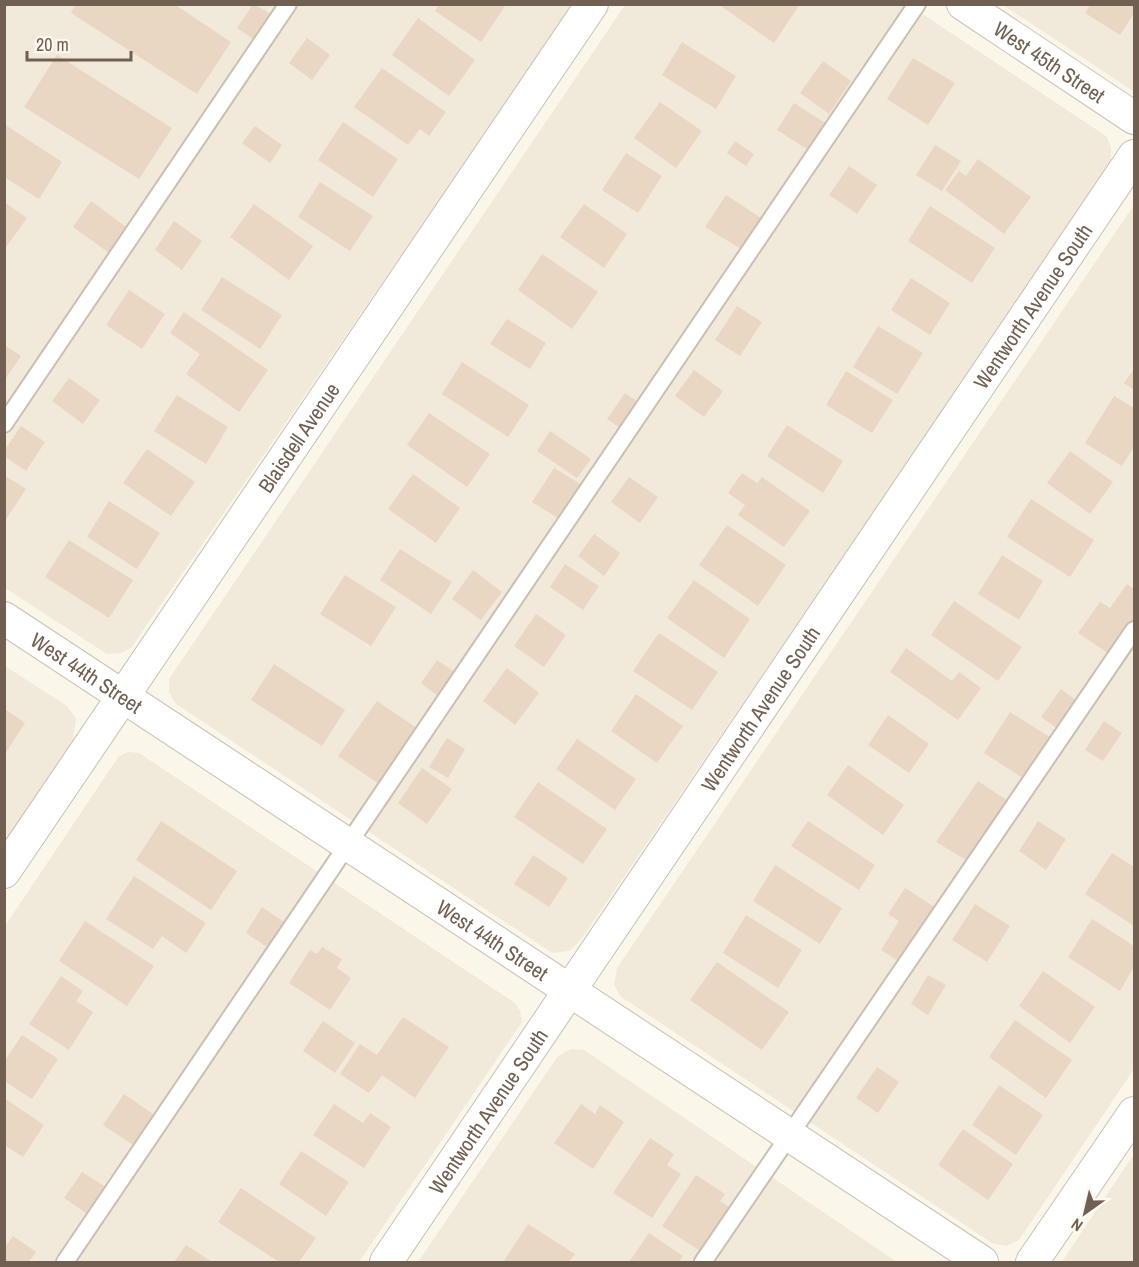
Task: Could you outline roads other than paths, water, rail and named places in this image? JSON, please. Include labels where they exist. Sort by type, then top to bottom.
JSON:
[{"type":"street","name":"Blaisdell Avenue","points":[[4,872],[592,4]]},
{"type":"street","name":"West 45th Street","points":[[963,4],[1134,118]]},
{"type":"street","name":"Wentworth Avenue South","points":[[386,1263],[1134,156]]},
{"type":"street","name":"West 44th Street","points":[[4,618],[982,1263]]},
{"type":"street","points":[[1032,1263],[1134,1113]]},
{"type":"lane","points":[[4,424],[288,4]]},
{"type":"lane","points":[[64,1263],[917,4]]},
{"type":"lane","points":[[703,1263],[1134,630]]}]
